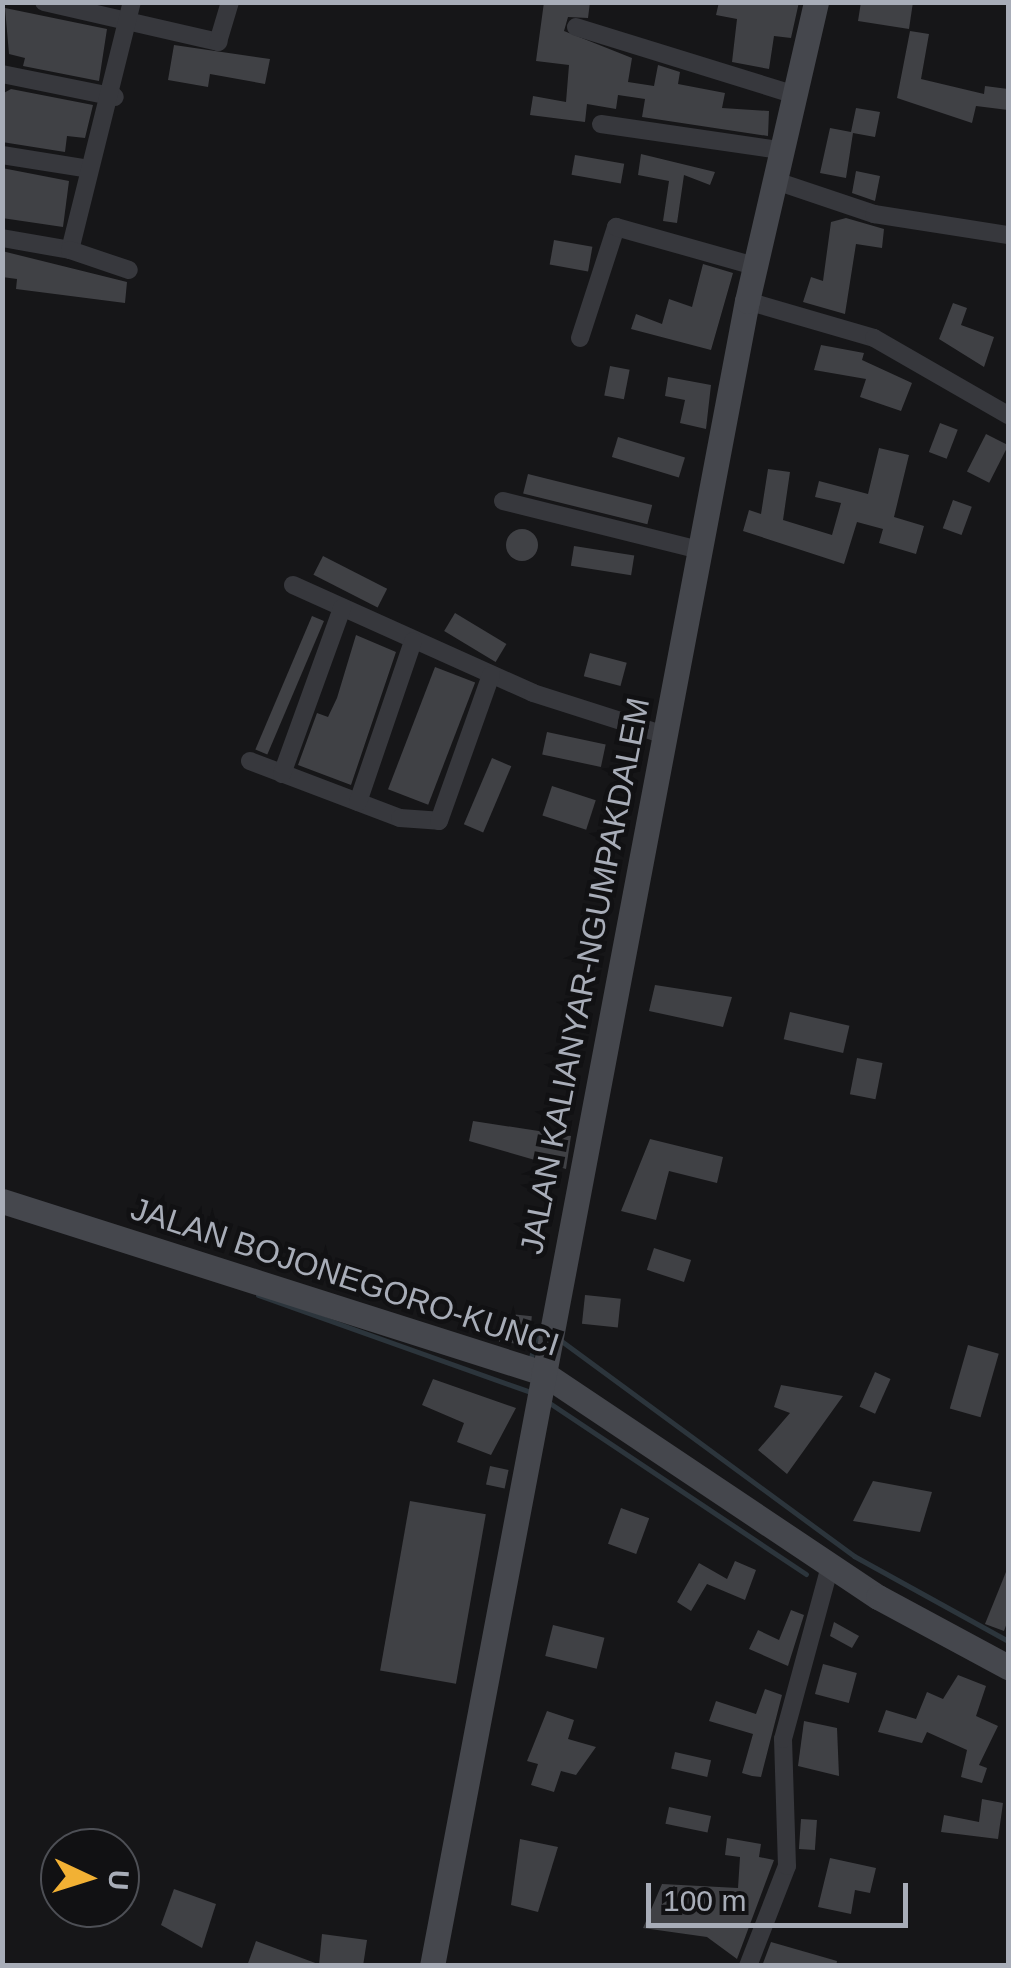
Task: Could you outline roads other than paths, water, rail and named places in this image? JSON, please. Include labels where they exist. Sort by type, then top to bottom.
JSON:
[{"type":"street","points":[[44,2],[130,25],[218,42],[230,2]]},
{"type":"street","points":[[70,250],[89,169],[115,96],[132,2]]},
{"type":"street","name":"JALAN KALIANYAR-NGUMPAKDALEM","points":[[432,1966],[534,1381],[549,1337],[747,301],[816,2]]},
{"type":"street","points":[[576,28],[792,94]]},
{"type":"street","points":[[2,74],[115,96]]},
{"type":"street","points":[[602,124],[780,150]]},
{"type":"street","points":[[2,155],[89,169]]},
{"type":"street","points":[[773,180],[874,214],[1008,234]]},
{"type":"street","points":[[580,338],[616,227],[755,266]]},
{"type":"street","points":[[2,238],[70,250],[129,270]]},
{"type":"street","points":[[747,301],[874,338],[1008,415]]},
{"type":"street","points":[[503,500],[700,550]]},
{"type":"street","points":[[293,585],[491,675],[665,736]]},
{"type":"street","points":[[282,774],[342,608]]},
{"type":"street","points":[[358,802],[413,642]]},
{"type":"street","points":[[250,761],[358,802],[439,821],[491,675]]},
{"type":"street","name":"JALAN BOJONEGORO-KUNCI","points":[[2,1201],[534,1381],[830,1566],[1008,1666]]},
{"type":"street","points":[[748,1966],[786,1866],[783,1739],[830,1566]]},
{"type":"waterway","points":[[258,1295],[530,1392]]},
{"type":"waterway","points":[[530,1362],[536,1337],[544,1337]]},
{"type":"waterway","points":[[560,1340],[854,1556],[1008,1641]]},
{"type":"waterway","points":[[548,1402],[806,1574]]}]
